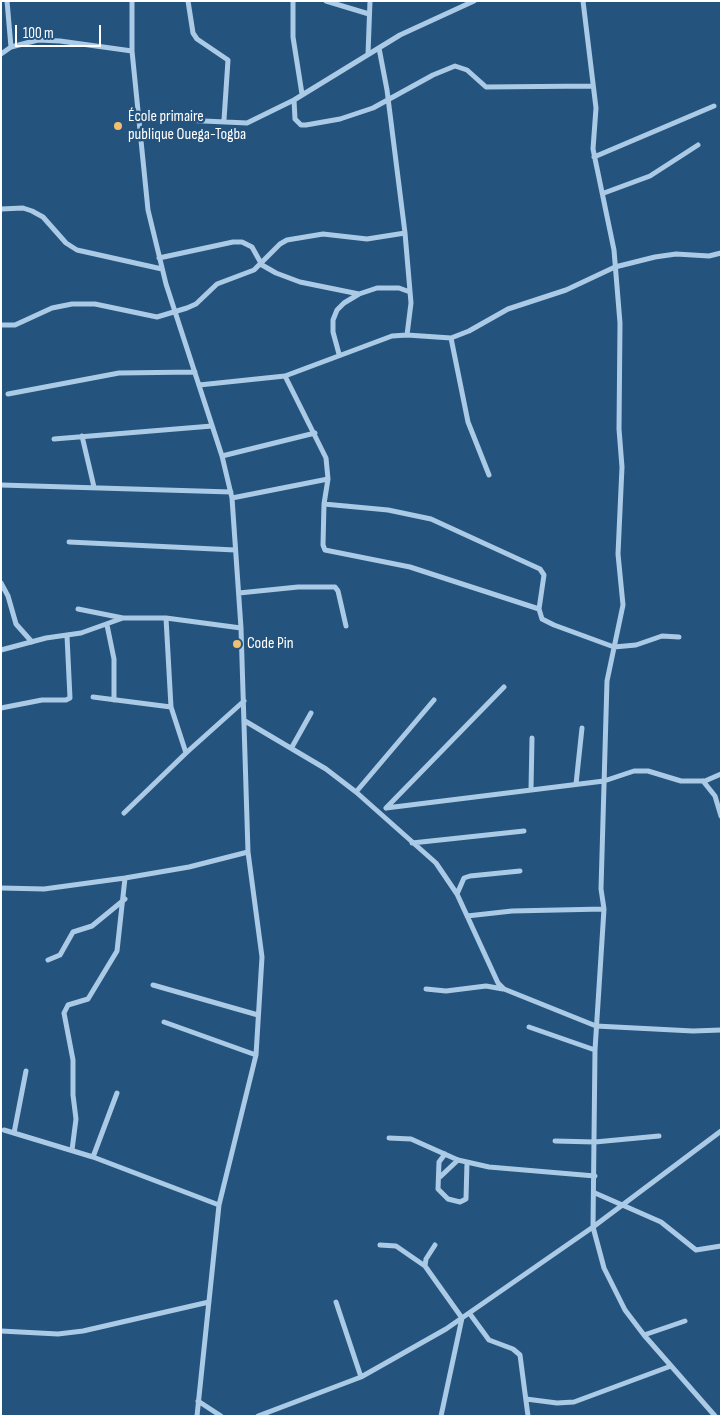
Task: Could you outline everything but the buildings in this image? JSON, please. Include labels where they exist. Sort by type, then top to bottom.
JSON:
[{"type":"street","points":[[7,1],[11,47]]},
{"type":"street","points":[[132,1],[132,52],[148,210],[159,258],[222,456],[231,495],[241,628],[248,852],[262,957],[256,1055],[219,1205],[197,1416]]},
{"type":"street","points":[[188,1],[193,33],[197,39],[228,60],[224,120]]},
{"type":"street","points":[[293,1],[294,43],[302,94]]},
{"type":"street","points":[[326,1],[370,14]]},
{"type":"street","points":[[368,54],[370,1]]},
{"type":"street","points":[[139,118],[224,120],[247,123],[294,100],[412,29],[474,1]]},
{"type":"street","points":[[583,1],[596,108],[592,137],[594,157],[604,193],[616,267],[621,346],[619,422],[622,467],[618,554],[623,605],[607,681],[604,855],[601,889],[604,909],[595,1050],[593,1227],[608,1279],[625,1310],[644,1335],[715,1416]]},
{"type":"street","points":[[1,54],[11,47],[38,40],[60,41],[132,52]]},
{"type":"street","points":[[379,48],[389,100],[406,233],[410,292],[406,335]]},
{"type":"street","points":[[294,100],[295,119],[301,125],[306,125],[358,114],[389,100],[433,75],[455,66],[467,70],[486,87],[592,86]]},
{"type":"street","points":[[594,157],[714,106]]},
{"type":"street","points":[[604,193],[650,176],[698,145]]},
{"type":"street","points":[[1,209],[23,208],[32,211],[42,217],[66,243],[77,250],[162,268]]},
{"type":"street","points":[[1,325],[24,322],[52,308],[72,304],[95,304],[157,317],[196,304],[217,284],[254,270],[262,265],[280,244],[300,237],[323,234],[367,239],[406,233]]},
{"type":"street","points":[[159,258],[233,242],[242,242],[252,247],[262,265],[276,274],[300,282],[360,294]]},
{"type":"street","points":[[199,385],[285,376],[382,338],[406,335],[451,338],[469,331],[508,309],[574,287],[616,267],[655,257],[676,254],[709,256],[721,253]]},
{"type":"street","points":[[339,354],[333,332],[333,320],[337,310],[344,303],[360,294],[387,287],[410,292]]},
{"type":"street","points":[[451,338],[468,422],[489,475]]},
{"type":"street","points":[[8,394],[119,372],[195,372]]},
{"type":"street","points":[[285,376],[315,432],[326,458],[328,479],[324,504],[323,545],[329,552],[410,567],[538,610],[546,621],[614,646],[636,645],[662,636],[679,637]]},
{"type":"street","points":[[54,438],[212,426]]},
{"type":"street","points":[[222,456],[315,432]]},
{"type":"street","points":[[82,436],[94,488]]},
{"type":"street","points":[[1,485],[231,495],[328,479]]},
{"type":"street","points":[[324,504],[388,510],[431,519],[540,569],[544,575],[538,610]]},
{"type":"street","points":[[69,542],[235,550]]},
{"type":"street","points":[[1,583],[8,596],[16,624],[32,642]]},
{"type":"street","points":[[238,593],[298,587],[336,586],[346,626]]},
{"type":"street","points":[[78,609],[123,618],[166,618],[241,628]]},
{"type":"street","points":[[1,650],[67,636],[107,625],[123,618]]},
{"type":"street","points":[[166,618],[171,707],[186,753]]},
{"type":"street","points":[[107,625],[114,659],[114,700]]},
{"type":"street","points":[[1,708],[42,700],[66,700],[70,698],[67,636]]},
{"type":"street","points":[[381,815],[504,686]]},
{"type":"street","points":[[93,697],[171,707]]},
{"type":"street","points":[[356,792],[434,700]]},
{"type":"street","points":[[124,813],[186,753],[244,701]]},
{"type":"street","points":[[292,747],[311,713]]},
{"type":"street","points":[[244,720],[292,747],[356,792],[436,863],[457,894],[498,983],[504,989]]},
{"type":"street","points":[[576,784],[582,728]]},
{"type":"street","points":[[531,789],[532,738]]},
{"type":"street","points":[[386,808],[604,781],[626,773],[641,771],[676,781],[703,781],[721,774]]},
{"type":"street","points":[[703,781],[714,796],[721,816]]},
{"type":"street","points":[[412,843],[524,830]]},
{"type":"street","points":[[1,888],[44,889],[125,878],[189,867],[248,852]]},
{"type":"street","points":[[457,894],[464,878],[520,871]]},
{"type":"street","points":[[72,1150],[76,1120],[72,1095],[73,1060],[64,1013],[68,1005],[88,999],[117,951],[125,899],[125,878]]},
{"type":"street","points":[[48,960],[60,955],[73,932],[92,926],[125,899]]},
{"type":"street","points":[[467,916],[512,911],[604,909]]},
{"type":"street","points":[[153,985],[258,1015]]},
{"type":"street","points":[[426,988],[446,991],[486,986],[504,989],[596,1026],[693,1032],[721,1030]]},
{"type":"street","points":[[164,1022],[256,1055]]},
{"type":"street","points":[[529,1027],[595,1050]]},
{"type":"street","points":[[14,1133],[26,1071]]},
{"type":"street","points":[[93,1157],[117,1093]]},
{"type":"street","points":[[4,1130],[93,1157],[219,1205]]},
{"type":"street","points":[[258,1416],[361,1377],[406,1353],[470,1314],[593,1227],[721,1131]]},
{"type":"street","points":[[555,1141],[595,1142],[659,1136]]},
{"type":"street","points":[[389,1138],[411,1139],[458,1160],[496,1168],[594,1176]]},
{"type":"street","points":[[445,1154],[439,1162],[440,1177],[438,1185],[440,1194],[453,1201],[463,1201],[467,1196],[467,1162]]},
{"type":"street","points":[[440,1177],[458,1160]]},
{"type":"street","points":[[594,1193],[624,1204],[670,1227],[696,1250],[721,1246]]},
{"type":"street","points":[[380,1245],[396,1246],[425,1266],[462,1318],[441,1416]]},
{"type":"street","points":[[425,1266],[426,1258],[435,1245]]},
{"type":"street","points":[[1,1331],[58,1334],[83,1331],[209,1302]]},
{"type":"street","points":[[336,1302],[361,1377]]},
{"type":"street","points":[[470,1314],[489,1340],[514,1349],[520,1355],[528,1416]]},
{"type":"street","points":[[644,1335],[686,1321]]},
{"type":"street","points":[[526,1399],[556,1403],[574,1402],[671,1366]]},
{"type":"street","points":[[198,1402],[221,1416]]},
{"type":"place","name":"École primaire publique Ouega-Togba","points":[[118,126]]},
{"type":"place","name":"Code Pin","points":[[237,644]]}]
